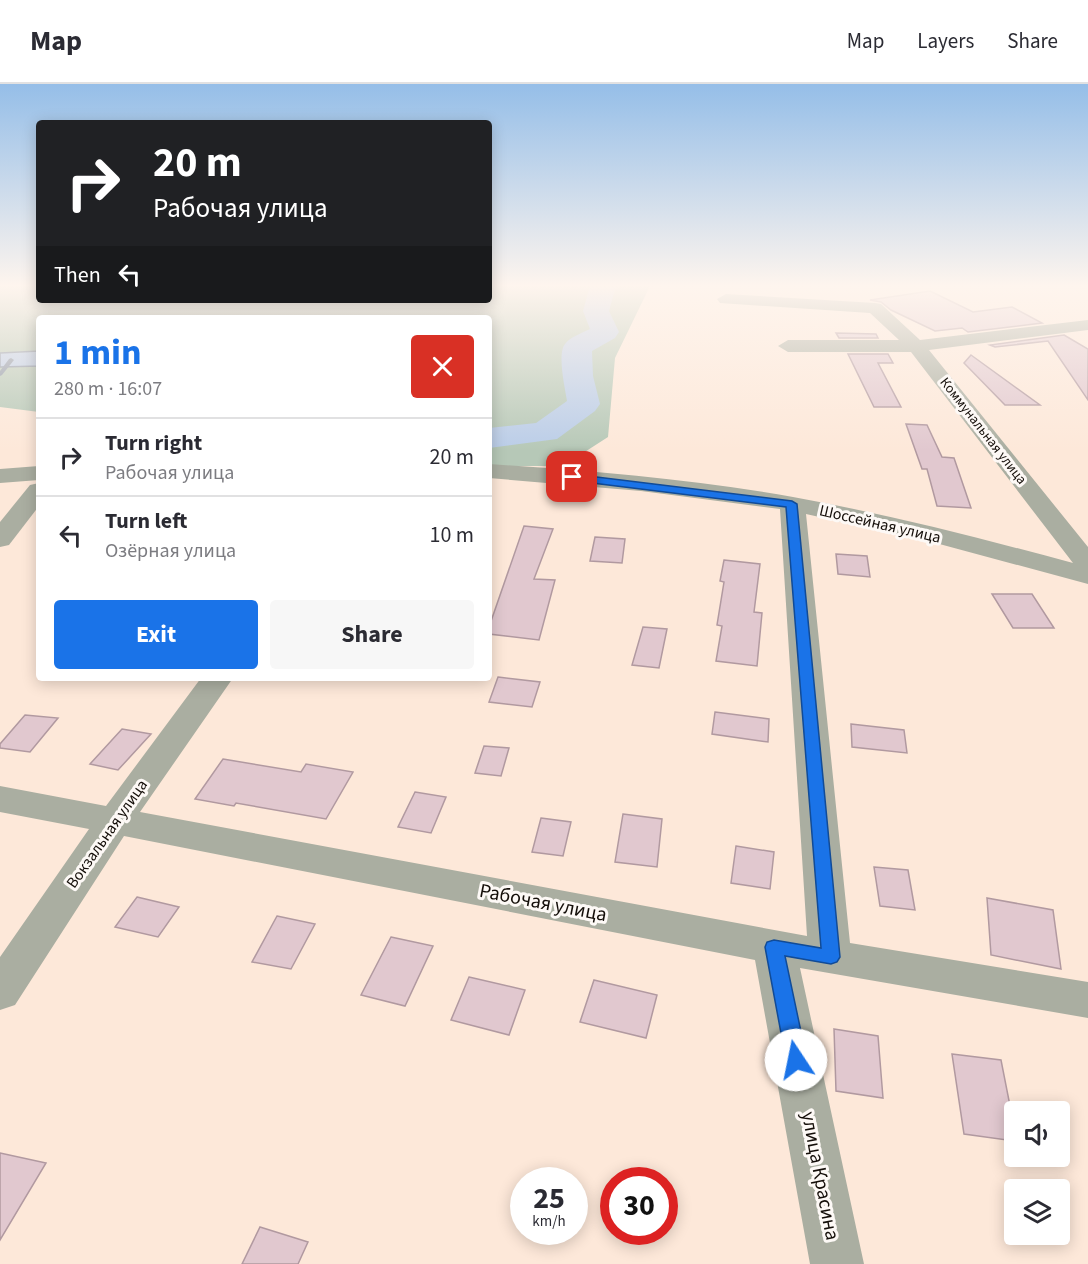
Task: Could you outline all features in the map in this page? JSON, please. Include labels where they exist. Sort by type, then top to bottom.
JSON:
[{"type":"street","name":"Коммунальная улица","points":[[911,341],[1088,565]]},
{"type":"street","points":[[788,346],[916,346],[971,341]]},
{"type":"street","name":"Шоссейная улица","points":[[492,471],[664,487],[792,504],[977,545],[1088,576]]},
{"type":"street","points":[[0,476],[36,473]]},
{"type":"street","points":[[0,539],[36,494]]},
{"type":"street","points":[[792,504],[831,957]]},
{"type":"street","name":"Вокзальная улица","points":[[0,992],[114,822],[215,681]]},
{"type":"street","name":"Рабочая улица","points":[[0,799],[774,947],[1088,1000]]},
{"type":"street","name":"улица Красина","points":[[774,947],[837,1264]]},
{"type":"green space","points":[[0,341],[36,341],[36,351],[0,353]]},
{"type":"green space","points":[[492,341],[623,341],[615,358],[608,437],[549,475],[547,466],[492,466]]},
{"type":"green space","points":[[36,366],[36,412],[0,407],[0,367]]},
{"type":"water","points":[[36,351],[36,366],[0,367],[0,353]]},
{"type":"building","points":[[1019,341],[1047,341],[995,347],[990,345]]},
{"type":"building","points":[[1048,341],[1074,341],[1088,349],[1088,400]]},
{"type":"building","points":[[848,354],[888,354],[893,363],[878,363],[901,407],[874,407]]},
{"type":"building","points":[[971,355],[1040,405],[1005,405],[964,363]]},
{"type":"building","points":[[906,424],[927,425],[942,457],[954,458],[971,508],[937,506],[927,469],[922,469]]},
{"type":"building","points":[[524,526],[553,529],[534,579],[555,580],[539,640],[492,634],[492,618]]},
{"type":"building","points":[[595,537],[625,539],[622,563],[590,561]]},
{"type":"building","points":[[836,554],[867,556],[870,577],[838,574]]},
{"type":"building","points":[[724,560],[760,564],[754,612],[762,613],[757,666],[716,661],[722,626],[717,625],[724,582],[720,581]]},
{"type":"building","points":[[992,594],[1032,594],[1054,628],[1013,628]]},
{"type":"building","points":[[643,627],[667,629],[659,668],[632,665]]},
{"type":"building","points":[[498,677],[540,682],[532,707],[489,702]]},
{"type":"building","points":[[715,712],[769,719],[768,742],[712,734]]},
{"type":"building","points":[[25,715],[58,718],[30,752],[0,748],[0,744]]},
{"type":"building","points":[[851,724],[904,730],[907,753],[852,747]]},
{"type":"building","points":[[122,729],[151,734],[118,770],[90,764]]},
{"type":"building","points":[[484,746],[509,748],[501,776],[475,773]]},
{"type":"building","points":[[223,759],[301,772],[306,764],[353,772],[326,819],[236,803],[234,806],[195,799]]},
{"type":"building","points":[[415,792],[446,797],[431,833],[398,827]]},
{"type":"building","points":[[623,814],[662,819],[657,867],[615,862]]},
{"type":"building","points":[[541,818],[571,822],[563,856],[532,852]]},
{"type":"building","points":[[736,846],[774,852],[770,889],[731,883]]},
{"type":"building","points":[[874,867],[908,870],[915,910],[880,906]]},
{"type":"building","points":[[137,897],[179,907],[158,937],[115,927]]},
{"type":"building","points":[[987,898],[1053,910],[1061,969],[991,955]]},
{"type":"building","points":[[277,916],[315,924],[291,969],[252,962]]},
{"type":"building","points":[[391,937],[433,946],[405,1006],[361,995]]},
{"type":"building","points":[[469,977],[525,990],[509,1035],[451,1020]]},
{"type":"building","points":[[594,980],[657,995],[646,1038],[580,1022]]},
{"type":"building","points":[[834,1029],[878,1036],[883,1098],[836,1091]]},
{"type":"building","points":[[952,1054],[1001,1060],[1009,1101],[1004,1101],[1004,1140],[964,1134]]},
{"type":"building","points":[[0,1153],[46,1163],[0,1240]]},
{"type":"building","points":[[260,1227],[308,1242],[298,1264],[242,1264]]},
{"type":"waterway","points":[[492,438],[545,432],[584,404],[578,376],[577,347],[588,341]]},
{"type":"waterway","points":[[0,374],[11,360]]},
{"type":"route","points":[[572,477],[792,504],[831,957],[774,947],[796,1060]]}]
